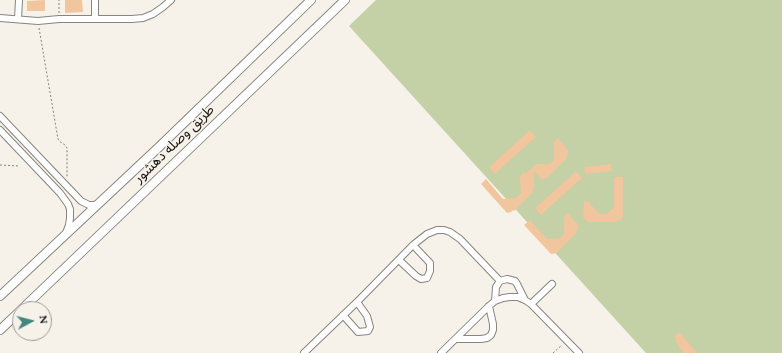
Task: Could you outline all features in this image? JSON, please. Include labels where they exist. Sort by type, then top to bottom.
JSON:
[{"type":"main road","name":"طريق وصله دهشور","points":[[0,296],[4,289],[159,147],[311,0]]},
{"type":"main road","name":"طريق وصله دهشور","points":[[30,301],[345,0]]},
{"type":"main road","points":[[0,330],[12,319]]},
{"type":"street","points":[[18,19],[19,0]]},
{"type":"street","points":[[95,0],[95,20]]},
{"type":"street","points":[[0,18],[38,21],[59,19],[95,20],[143,18],[153,14],[171,0]]},
{"type":"street","points":[[0,116],[81,201],[89,205],[98,204]]},
{"type":"street","points":[[0,130],[60,193],[68,204],[70,209],[70,218],[66,233]]},
{"type":"street","points":[[68,204],[72,206],[74,205],[77,202],[77,197]]},
{"type":"street","points":[[304,353],[413,245],[427,234],[437,230],[450,232],[460,240],[500,281]]},
{"type":"street","points":[[399,260],[416,276],[427,278],[430,271],[430,263],[413,245]]},
{"type":"street","points":[[496,301],[496,287],[500,281],[507,279],[514,281],[517,284],[525,300]]},
{"type":"street","points":[[531,304],[552,284]]},
{"type":"street","points":[[441,353],[489,306],[503,298],[518,297],[531,304],[579,353]]},
{"type":"street","points":[[343,315],[358,332],[368,331],[370,327],[367,316],[357,302]]},
{"type":"street","points":[[456,339],[481,339],[487,338],[491,335],[493,324],[489,306]]},
{"type":"path","points":[[59,0],[59,19]]},
{"type":"path","points":[[38,21],[58,139],[65,144],[67,148],[68,187]]},
{"type":"path","points":[[0,165],[19,166]]},
{"type":"path","points":[[553,353],[567,340]]},
{"type":"green space","points":[[376,0],[782,0],[782,353],[646,353],[349,26]]},
{"type":"building","points":[[45,0],[45,11],[27,11],[27,1]]},
{"type":"building","points":[[65,0],[82,0],[83,12],[65,13]]},
{"type":"building","points":[[530,130],[536,137],[495,174],[489,167]]},
{"type":"building","points":[[558,138],[568,150],[567,158],[547,178],[541,179],[534,171],[533,192],[514,211],[513,210],[507,213],[481,184],[486,179],[503,199],[516,198],[521,193],[519,177],[524,172],[525,174],[536,164],[550,164],[554,159],[553,143]]},
{"type":"building","points":[[611,164],[612,171],[585,174],[584,167]]},
{"type":"building","points":[[576,171],[582,178],[541,215],[535,208]]},
{"type":"building","points":[[614,177],[623,177],[623,217],[620,221],[618,220],[616,222],[588,222],[583,218],[584,201],[590,202],[590,204],[600,214],[606,214],[614,207]]},
{"type":"building","points":[[568,213],[578,225],[578,229],[577,232],[557,253],[551,254],[524,225],[530,220],[547,239],[560,238],[564,234],[563,218]]},
{"type":"building","points":[[679,332],[697,353],[684,353],[675,341],[677,340],[674,337]]}]
